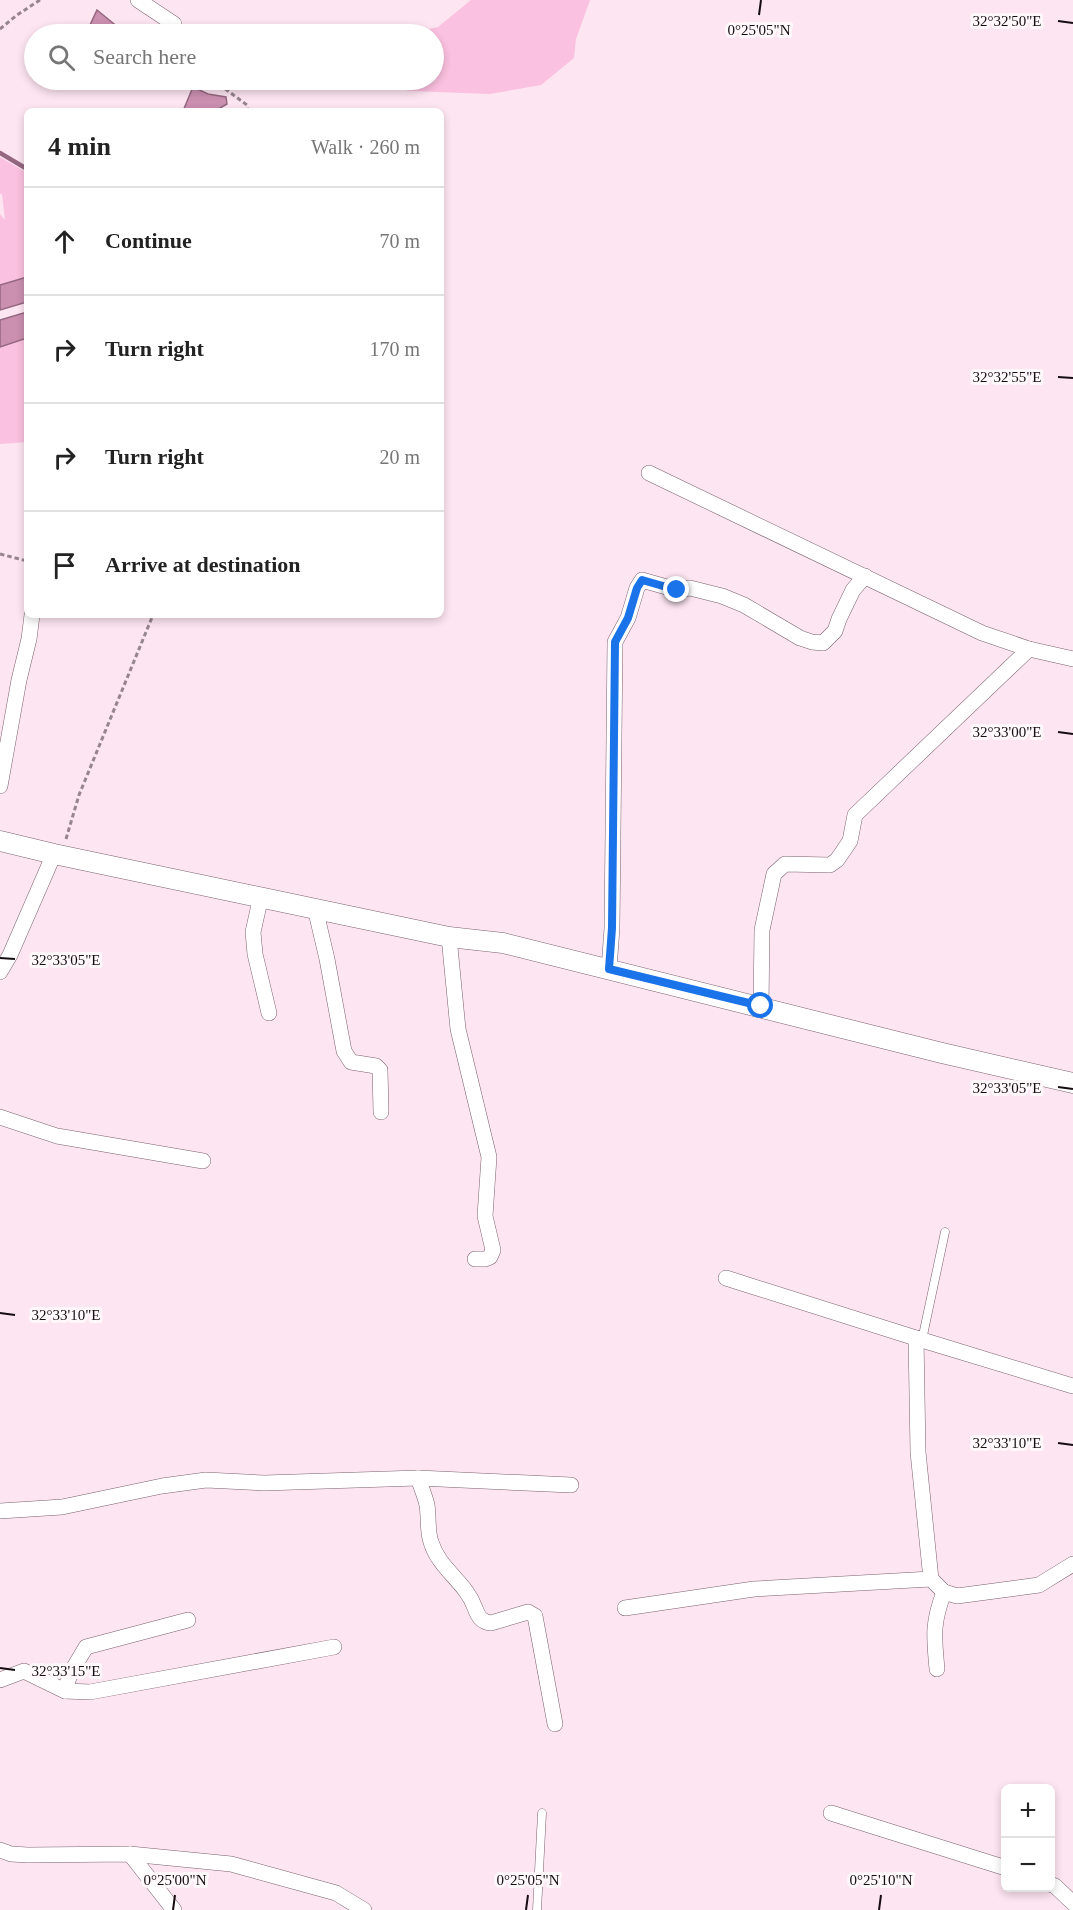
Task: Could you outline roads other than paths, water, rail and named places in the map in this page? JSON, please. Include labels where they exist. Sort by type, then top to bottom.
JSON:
[{"type":"street","points":[[138,0],[174,24]]},
{"type":"street","points":[[649,473],[982,633],[1029,649],[1073,659]]},
{"type":"street","points":[[609,969],[612,928],[615,642],[628,618],[637,588],[642,580],[677,590],[690,588],[722,596],[744,605],[800,638],[823,643],[835,631],[853,590],[865,576]]},
{"type":"street","points":[[0,786],[32,618]]},
{"type":"street","points":[[761,1006],[762,930],[774,874],[785,864],[830,865],[837,860],[850,841],[855,815],[1029,649]]},
{"type":"street","points":[[0,841],[449,937],[503,942],[942,1053],[1073,1083]]},
{"type":"street","points":[[0,972],[58,855]]},
{"type":"street","points":[[261,897],[253,932],[255,954],[269,1012]]},
{"type":"street","points":[[315,908],[344,1051],[351,1062],[376,1066],[380,1070],[381,1112]]},
{"type":"street","points":[[449,937],[458,1029],[489,1157],[485,1216],[493,1250],[490,1257],[475,1259]]},
{"type":"street","points":[[0,1117],[57,1136],[203,1161]]},
{"type":"street","points":[[726,1278],[1073,1386]]},
{"type":"street","points":[[919,1339],[918,1452],[931,1579],[944,1592],[957,1596],[1039,1585],[1073,1564]]},
{"type":"street","points":[[418,1478],[427,1504],[430,1542],[446,1570],[464,1587],[472,1599],[478,1617],[485,1623],[490,1623],[528,1612],[535,1616],[555,1724]]},
{"type":"street","points":[[0,1511],[62,1507],[162,1486],[206,1480],[264,1483],[418,1478],[571,1485]]},
{"type":"street","points":[[625,1608],[754,1589],[931,1579]]},
{"type":"street","points":[[937,1669],[933,1629],[944,1592]]},
{"type":"street","points":[[65,1691],[70,1674],[86,1647],[188,1620]]},
{"type":"street","points":[[0,1680],[24,1671],[65,1691],[90,1692],[334,1647]]},
{"type":"street","points":[[831,1813],[1001,1867]]},
{"type":"street","points":[[0,1850],[11,1854],[28,1855],[130,1854],[231,1864],[336,1893],[364,1910]]},
{"type":"street","points":[[130,1854],[174,1910]]},
{"type":"street","points":[[1055,1886],[1073,1903]]},
{"type":"lane","points":[[919,1339],[945,1232]]},
{"type":"lane","points":[[537,1910],[542,1813]]},
{"type":"waterway","points":[[0,153],[24,167]]}]
